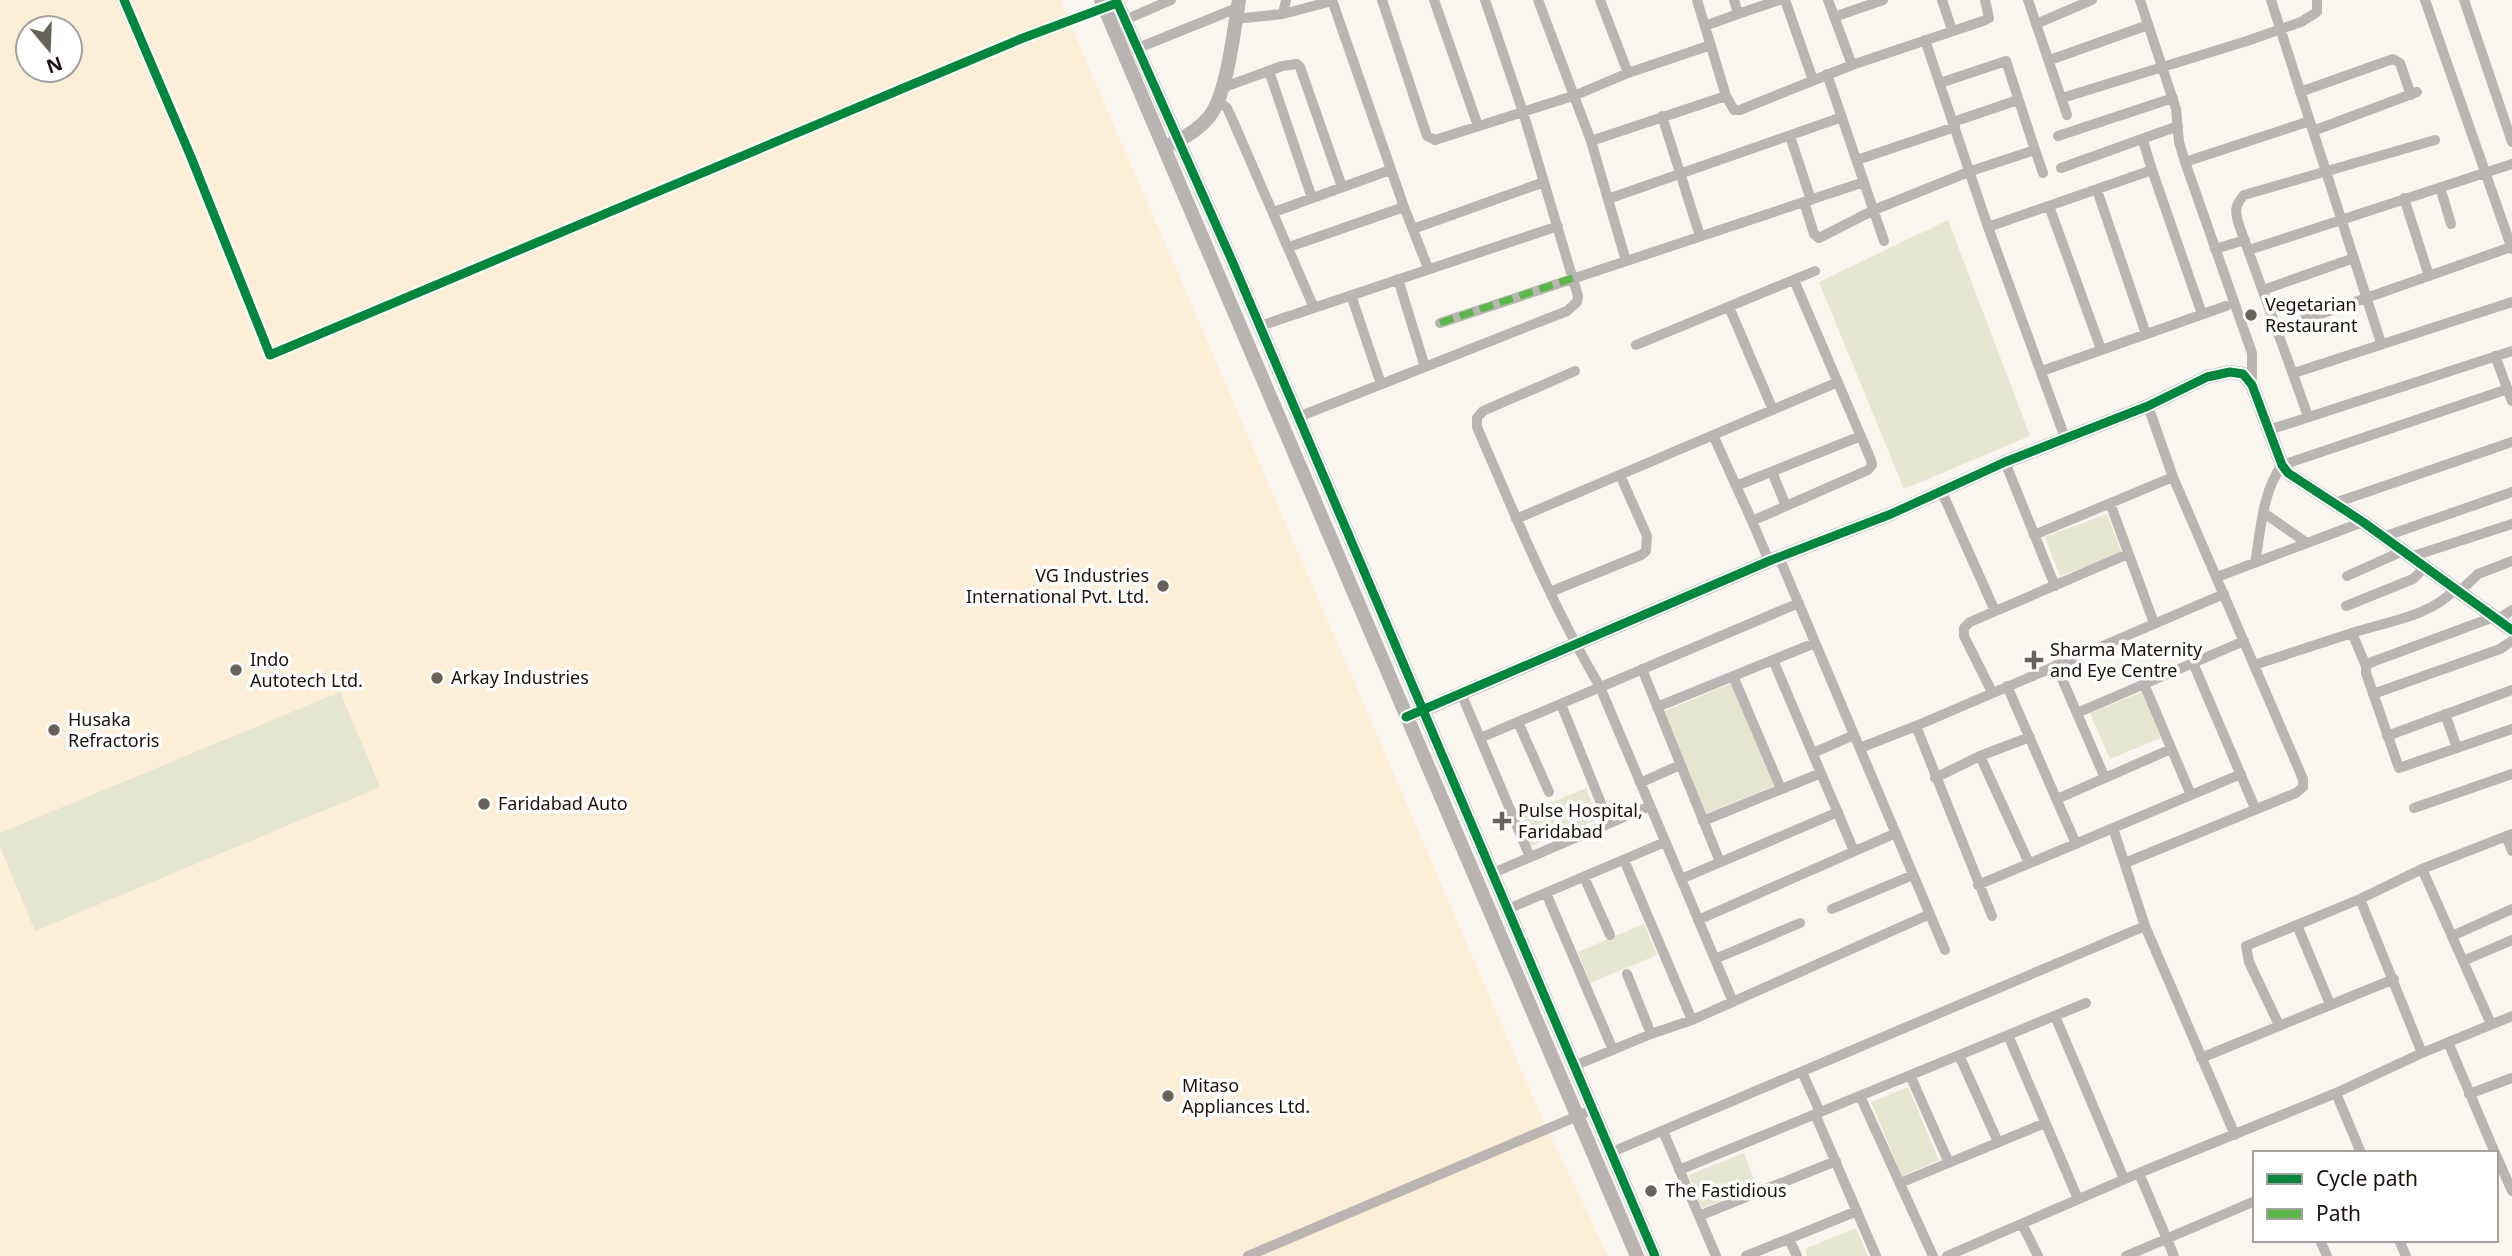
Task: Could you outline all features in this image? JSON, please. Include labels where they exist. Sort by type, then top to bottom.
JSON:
[{"type":"street","points":[[124,0],[196,169],[270,355],[1109,3]]},
{"type":"street","points":[[1125,20],[1171,0]]},
{"type":"street","points":[[1283,14],[1286,0]]},
{"type":"street","points":[[1138,48],[1237,9],[1283,14],[1332,0],[1390,170],[1428,268]]},
{"type":"street","points":[[1382,0],[1427,136],[1435,140],[1576,95],[1628,73],[1711,45]]},
{"type":"street","points":[[1434,0],[1478,126]]},
{"type":"street","points":[[1298,417],[1573,307],[1578,296],[1523,112],[1485,0]]},
{"type":"street","points":[[1538,0],[1576,95],[1626,261]]},
{"type":"street","points":[[1600,0],[1628,73]]},
{"type":"street","points":[[1697,0],[1726,96],[1734,110],[1740,110],[1852,65],[1989,18],[1985,0]]},
{"type":"street","points":[[1734,0],[1738,14]]},
{"type":"street","points":[[1704,26],[1779,0]]},
{"type":"street","points":[[1785,0],[1813,80]]},
{"type":"street","points":[[1828,0],[1852,65]]},
{"type":"street","points":[[1834,17],[1868,2],[1883,0]]},
{"type":"street","points":[[1942,0],[1952,30]]},
{"type":"street","points":[[2028,0],[2067,115]]},
{"type":"street","points":[[2036,24],[2092,0]]},
{"type":"street","points":[[2140,0],[2173,98],[2179,142],[2185,162],[2252,353],[2252,385]]},
{"type":"street","points":[[2270,0],[2381,343]]},
{"type":"street","points":[[2062,98],[2280,30],[2310,18],[2317,12],[2318,0]]},
{"type":"street","points":[[2278,329],[2512,248],[2425,0]]},
{"type":"street","points":[[2464,0],[2512,142]]},
{"type":"street","points":[[1109,3],[1125,20],[1180,139],[1655,1256]]},
{"type":"street","points":[[1109,3],[1162,148],[1637,1256]]},
{"type":"street","points":[[1162,148],[1180,139],[1210,116],[1220,94],[1237,9]]},
{"type":"street","points":[[2050,60],[2148,24]]},
{"type":"street","points":[[1925,40],[2065,438]]},
{"type":"street","points":[[2185,162],[2414,93],[2398,59],[2300,92]]},
{"type":"street","points":[[1940,83],[2006,61],[2043,173]]},
{"type":"street","points":[[1220,94],[1269,71],[1297,64],[1342,187]]},
{"type":"street","points":[[1269,71],[1312,198]]},
{"type":"street","points":[[1828,74],[1884,242]]},
{"type":"street","points":[[1220,94],[1314,308]]},
{"type":"street","points":[[1591,141],[1726,96]]},
{"type":"street","points":[[2058,136],[2173,98]]},
{"type":"street","points":[[1857,160],[2018,100]]},
{"type":"street","points":[[1662,116],[1700,236]]},
{"type":"street","points":[[1608,199],[1842,117]]},
{"type":"street","points":[[2061,169],[2178,126]]},
{"type":"street","points":[[1790,135],[1816,237],[1970,170],[2035,150]]},
{"type":"street","points":[[2308,416],[2235,212],[2237,203],[2244,195],[2435,140]]},
{"type":"street","points":[[2144,145],[2202,314]]},
{"type":"street","points":[[2215,249],[2247,245],[2512,164]]},
{"type":"street","points":[[1273,212],[1390,170]]},
{"type":"street","points":[[1989,227],[2152,170]]},
{"type":"street","points":[[1413,229],[1544,182]]},
{"type":"street","points":[[1440,323],[1864,182]]},
{"type":"street","points":[[2440,187],[2451,225]]},
{"type":"street","points":[[2097,190],[2146,334]]},
{"type":"street","points":[[2404,198],[2429,276]]},
{"type":"street","points":[[2049,206],[2101,349]]},
{"type":"street","points":[[1289,247],[1404,207]]},
{"type":"street","points":[[1260,327],[1558,226]]},
{"type":"street","points":[[2263,290],[2354,258]]},
{"type":"street","points":[[1636,345],[1815,271]]},
{"type":"street","points":[[1398,279],[1425,367]]},
{"type":"street","points":[[1752,521],[1868,470],[1872,465],[1794,280]]},
{"type":"street","points":[[1351,295],[1381,384]]},
{"type":"street","points":[[2294,373],[2512,302]]},
{"type":"street","points":[[2042,370],[2226,306]]},
{"type":"street","points":[[1729,307],[1773,410]]},
{"type":"street","points":[[2269,430],[2512,351]]},
{"type":"street","points":[[2495,356],[2512,401]]},
{"type":"street","points":[[1575,371],[1483,411],[1477,418],[1477,427],[1574,644],[1600,687],[1733,1002]]},
{"type":"street","points":[[1406,717],[1774,559],[1891,514],[2005,462],[2148,406],[2207,377],[2230,372],[2243,374],[2252,385],[2281,465],[2297,480],[2363,522],[2512,630]]},
{"type":"street","points":[[1516,519],[1838,382]]},
{"type":"street","points":[[2255,562],[2270,485],[2281,465],[2508,389]]},
{"type":"street","points":[[2125,863],[2296,793],[2303,787],[2303,779],[2174,477],[2148,406]]},
{"type":"street","points":[[1713,436],[1752,521],[1799,603],[1945,950]]},
{"type":"street","points":[[1736,486],[1861,436]]},
{"type":"street","points":[[2332,504],[2512,442]]},
{"type":"street","points":[[2005,462],[2055,586]]},
{"type":"street","points":[[1772,472],[1786,506]]},
{"type":"street","points":[[1550,592],[1646,551],[1647,536],[1619,475]]},
{"type":"street","points":[[2034,535],[2174,477]]},
{"type":"street","points":[[1941,490],[1995,611]]},
{"type":"street","points":[[2383,537],[2512,492]]},
{"type":"street","points":[[2110,503],[2154,623]]},
{"type":"street","points":[[2264,513],[2307,543]]},
{"type":"street","points":[[2217,577],[2363,522]]},
{"type":"street","points":[[2347,576],[2407,554],[2512,524]]},
{"type":"street","points":[[1992,692],[1964,636],[1964,628],[1969,622],[2128,554]]},
{"type":"street","points":[[2254,665],[2432,606],[2446,599],[2478,574],[2512,561]]},
{"type":"street","points":[[2346,606],[2413,579],[2425,567]]},
{"type":"street","points":[[1860,748],[2224,594]]},
{"type":"street","points":[[1480,738],[1799,603]]},
{"type":"street","points":[[2366,666],[2512,610]]},
{"type":"street","points":[[2352,633],[2401,769],[2512,729]]},
{"type":"street","points":[[2077,713],[2244,640]]},
{"type":"street","points":[[2373,694],[2500,649],[2512,641]]},
{"type":"street","points":[[1657,707],[1815,643]]},
{"type":"street","points":[[1773,660],[1854,851]]},
{"type":"street","points":[[2193,663],[2255,808]]},
{"type":"street","points":[[2056,665],[2105,778]]},
{"type":"street","points":[[1642,670],[1720,862]]},
{"type":"street","points":[[1733,676],[1781,789]]},
{"type":"street","points":[[2144,684],[2191,795]]},
{"type":"street","points":[[2007,685],[2076,844]]},
{"type":"street","points":[[2387,736],[2512,690]]},
{"type":"street","points":[[1461,693],[1530,857]]},
{"type":"street","points":[[1560,704],[1609,823]]},
{"type":"street","points":[[2445,714],[2457,748]]},
{"type":"street","points":[[1518,722],[1549,792]]},
{"type":"street","points":[[1916,726],[1992,916]]},
{"type":"street","points":[[1812,752],[1854,735]]},
{"type":"street","points":[[1936,778],[2029,737]]},
{"type":"street","points":[[2057,799],[2171,749]]},
{"type":"street","points":[[1980,757],[2029,863]]},
{"type":"street","points":[[1640,783],[1680,765]]},
{"type":"street","points":[[1703,821],[1821,773]]},
{"type":"street","points":[[1978,885],[2241,774]]},
{"type":"street","points":[[2414,808],[2512,774]]},
{"type":"street","points":[[1493,873],[1650,806]]},
{"type":"street","points":[[1681,879],[1838,812]]},
{"type":"street","points":[[2113,828],[2145,926],[2235,1135]]},
{"type":"street","points":[[1698,920],[1896,833]]},
{"type":"street","points":[[2279,1025],[2249,962],[2246,946],[2360,899],[2422,869],[2509,835],[2512,851]]},
{"type":"street","points":[[1508,909],[1665,842]]},
{"type":"street","points":[[1624,860],[1692,1020]]},
{"type":"street","points":[[2422,869],[2491,1024]]},
{"type":"street","points":[[1832,909],[1913,875]]},
{"type":"street","points":[[1584,877],[1610,935]]},
{"type":"street","points":[[1546,893],[1613,1049]]},
{"type":"street","points":[[2360,899],[2422,1053]]},
{"type":"street","points":[[2452,936],[2512,909]]},
{"type":"street","points":[[1574,1066],[1692,1020],[1930,914]]},
{"type":"street","points":[[1715,959],[1800,923]]},
{"type":"street","points":[[2297,925],[2330,1004]]},
{"type":"street","points":[[1612,1153],[2145,926]]},
{"type":"street","points":[[2463,961],[2512,940]]},
{"type":"street","points":[[1627,974],[1651,1034]]},
{"type":"street","points":[[2201,1058],[2394,979]]},
{"type":"street","points":[[1679,1170],[2086,1003]]},
{"type":"street","points":[[2055,1016],[2124,1179]]},
{"type":"street","points":[[1947,1256],[2512,1016]]},
{"type":"street","points":[[2008,1035],[2078,1199]]},
{"type":"street","points":[[2448,1042],[2495,1151]]},
{"type":"street","points":[[1959,1055],[1998,1142]]},
{"type":"street","points":[[1802,1072],[1876,1256]]},
{"type":"street","points":[[1910,1075],[1949,1163]]},
{"type":"street","points":[[2469,1094],[2512,1078]]},
{"type":"street","points":[[2336,1093],[2360,1151]]},
{"type":"street","points":[[1860,1096],[1933,1256]]},
{"type":"street","points":[[1574,1109],[1591,1102]]},
{"type":"street","points":[[1248,1256],[1591,1102]]},
{"type":"street","points":[[1900,1183],[2045,1123]]},
{"type":"street","points":[[1663,1131],[1716,1256]]},
{"type":"street","points":[[2498,1159],[2512,1191]]},
{"type":"street","points":[[1699,1216],[1836,1161]]},
{"type":"street","points":[[2138,1173],[2174,1256]]},
{"type":"street","points":[[2126,1256],[2253,1201]]},
{"type":"street","points":[[1746,1256],[1857,1211]]},
{"type":"street","points":[[2022,1224],[2038,1256]]},
{"type":"street","points":[[1789,1239],[1797,1256]]},
{"type":"shaded area","points":[[0,0],[1060,0],[1542,1118],[1608,1256],[0,1256]]},
{"type":"green space","points":[[1948,220],[2030,436],[1904,489],[1819,282]]},
{"type":"green space","points":[[2107,514],[2122,553],[2060,576],[2045,537]]},
{"type":"green space","points":[[1732,683],[1774,786],[1705,814],[1663,712]]},
{"type":"green space","points":[[340,692],[380,787],[35,931],[0,847],[0,833]]},
{"type":"green space","points":[[2142,692],[2161,738],[2110,759],[2090,713]]},
{"type":"green space","points":[[1586,788],[1598,819],[1531,846],[1519,816]]},
{"type":"green space","points":[[1644,924],[1657,955],[1590,983],[1578,952]]},
{"type":"green space","points":[[1908,1087],[1939,1160],[1902,1176],[1871,1102]]},
{"type":"green space","points":[[1744,1153],[1757,1187],[1702,1208],[1689,1175]]},
{"type":"green space","points":[[1856,1228],[1868,1256],[1807,1256],[1805,1249]]},
{"type":"marked path","points":[[1440,323],[1573,278]]},
{"type":"cycle path","points":[[124,0],[191,157],[270,355],[1023,38],[1117,3]]},
{"type":"cycle path","points":[[1116,0],[1233,263],[1655,1256]]},
{"type":"cycle path","points":[[1406,717],[1769,561],[1891,514],[2005,462],[2148,406],[2207,377],[2230,372],[2243,374],[2252,385],[2282,465],[2288,473],[2363,522],[2512,630]]},
{"type":"place","name":"Vegetarian Restaurant","points":[[2251,315]]},
{"type":"place","name":"VG Industries International Pvt. Ltd.","points":[[1163,586]]},
{"type":"place","name":"Sharma Maternity and Eye Centre","points":[[2034,660]]},
{"type":"place","name":"Indo Autotech Ltd.","points":[[236,670]]},
{"type":"place","name":"Arkay Industries","points":[[437,678]]},
{"type":"place","name":"Husaka Refractoris","points":[[54,730]]},
{"type":"place","name":"Faridabad Auto","points":[[484,804]]},
{"type":"place","name":"Pulse Hospital, Faridabad","points":[[1502,821]]},
{"type":"place","name":"Mitaso Appliances Ltd.","points":[[1168,1096]]},
{"type":"place","name":"The Fastidious","points":[[1651,1191]]}]
